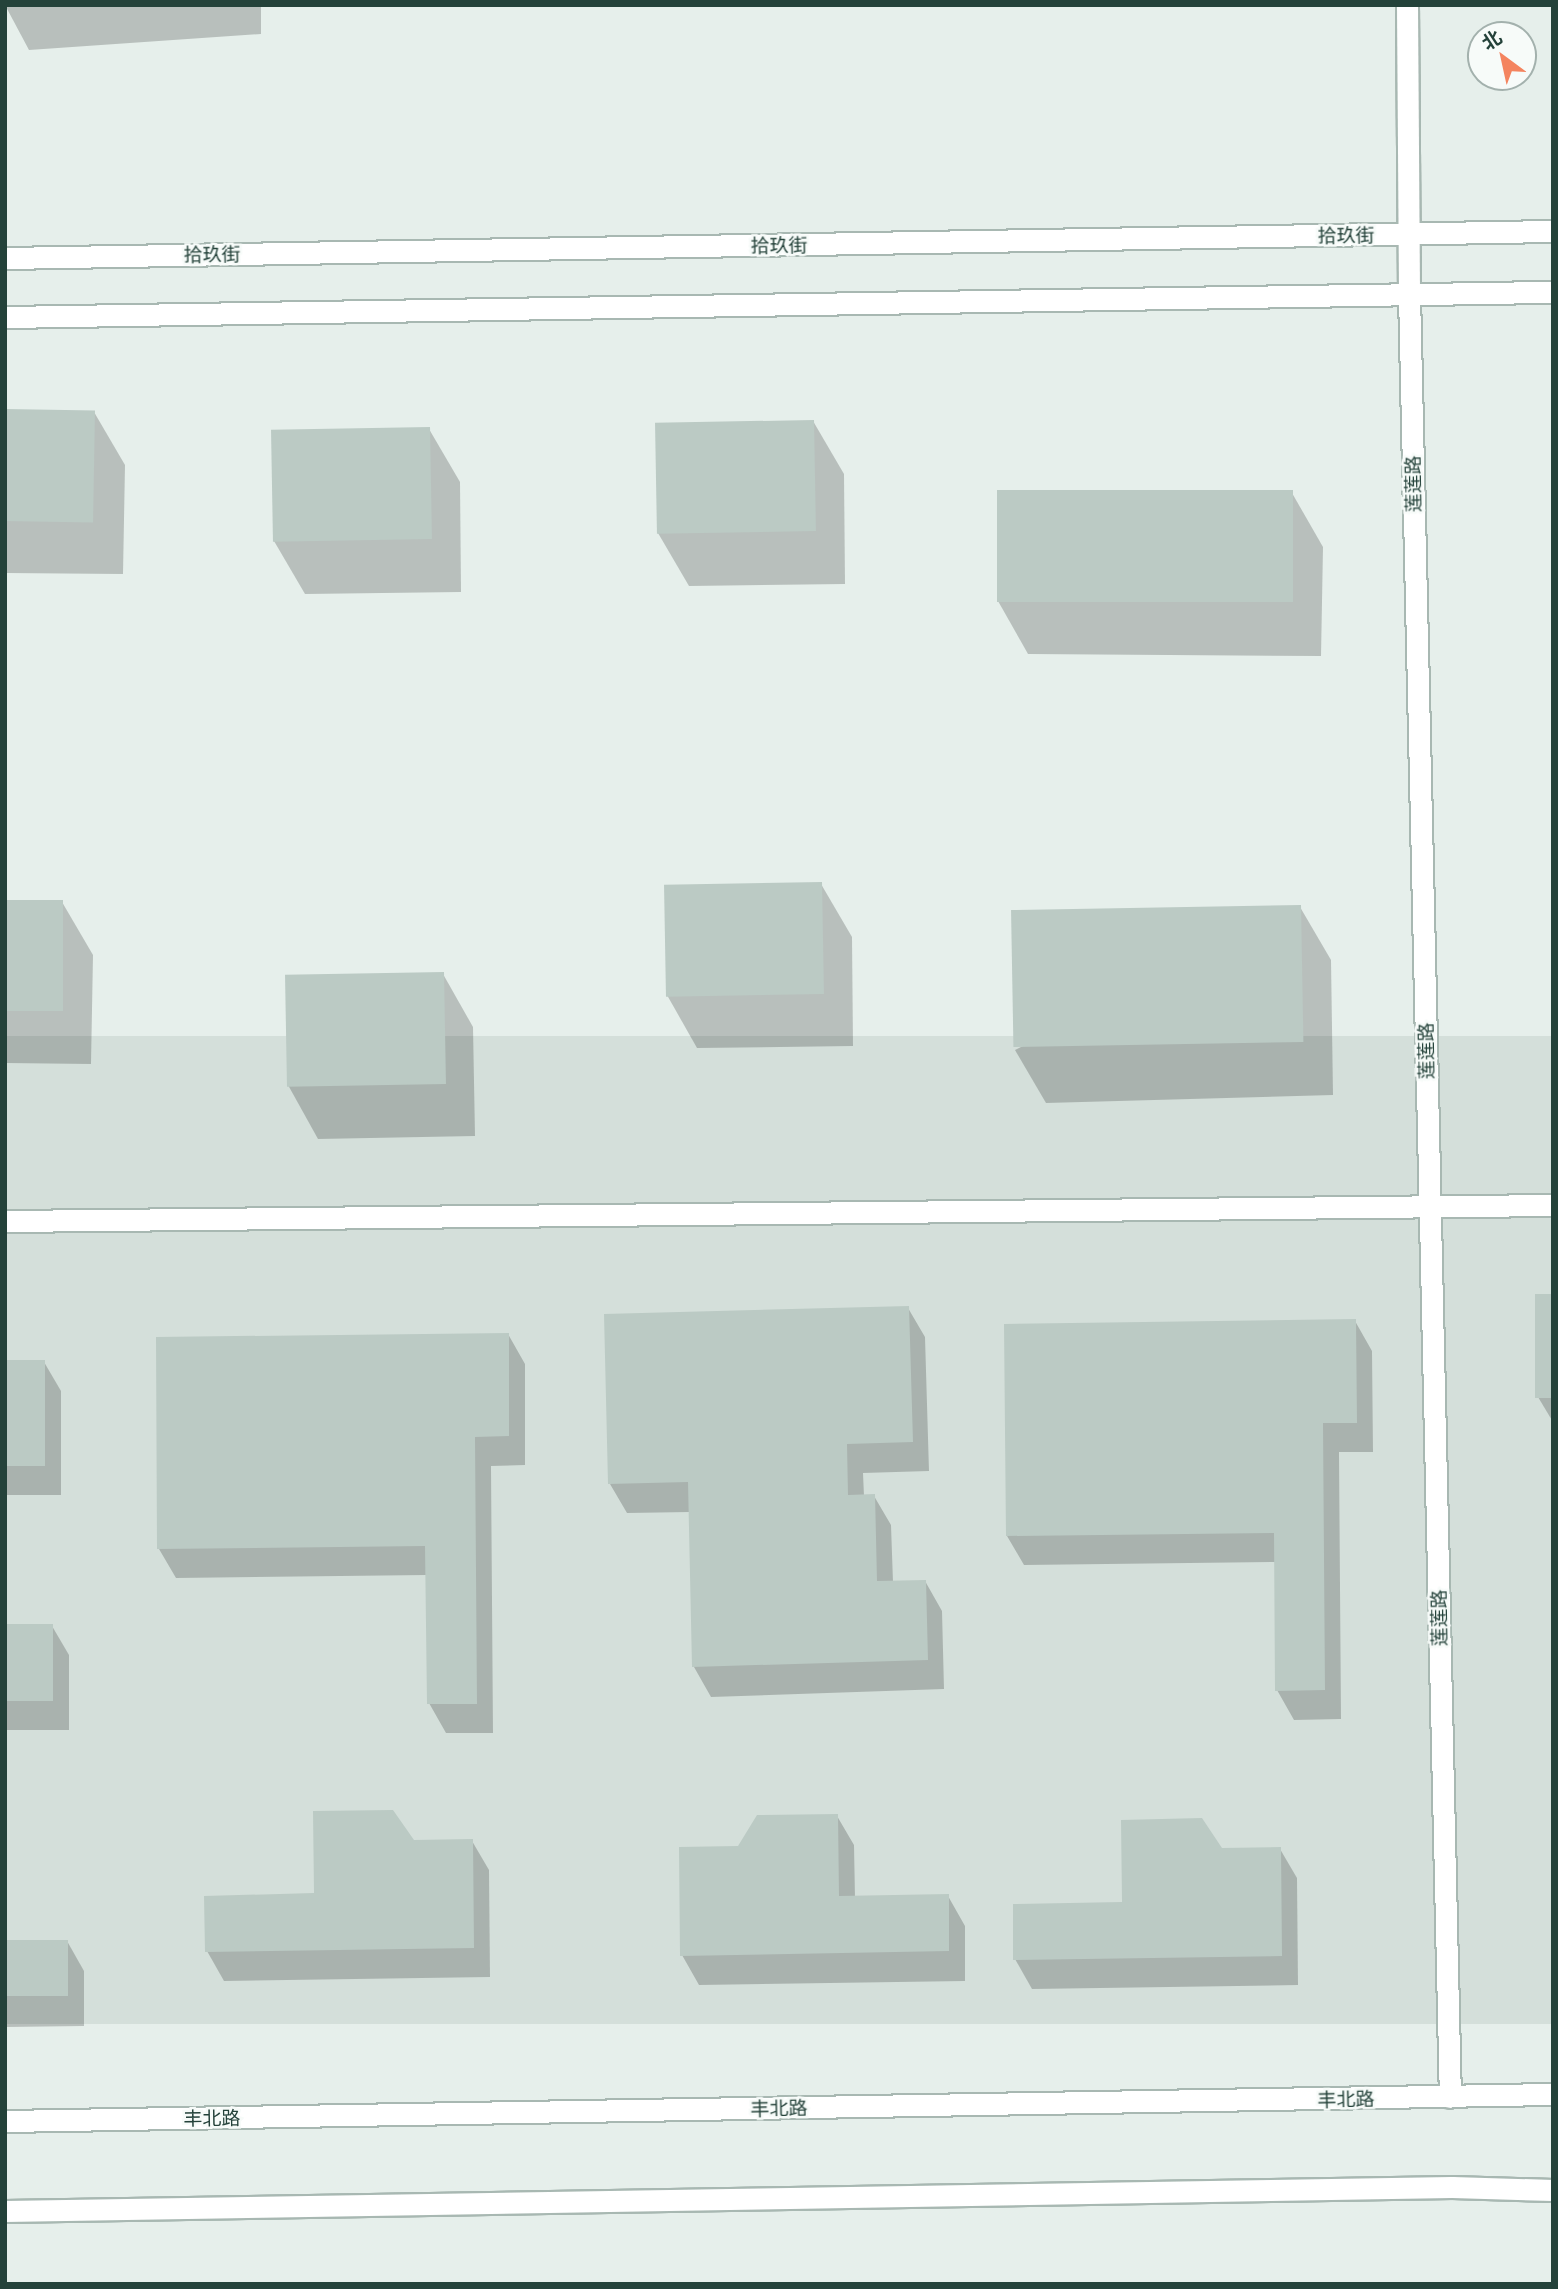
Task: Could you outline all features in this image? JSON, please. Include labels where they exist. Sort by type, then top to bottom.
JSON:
[{"type":"main road","name":"莲莲路","points":[[1407,5],[1409,293],[1450,2097]]},
{"type":"main road","name":"拾玖街","points":[[5,258],[1553,230]]},
{"type":"main road","points":[[5,317],[1553,292]]},
{"type":"main road","points":[[5,1221],[1553,1205]]},
{"type":"main road","name":"丰北路","points":[[5,2121],[1553,2094]]},
{"type":"main road","points":[[5,2211],[1424,2187],[1553,2190]]},
{"type":"shaded area","points":[[5,1036],[1553,1036],[1553,2024],[5,2024]]},
{"type":"building","points":[[5,409],[95,411],[93,523],[5,521]]},
{"type":"building","points":[[814,420],[816,531],[657,534],[655,423]]},
{"type":"building","points":[[430,427],[432,539],[273,542],[271,430]]},
{"type":"building","points":[[997,490],[1293,490],[1293,602],[997,602]]},
{"type":"building","points":[[822,882],[824,994],[666,997],[664,885]]},
{"type":"building","points":[[5,900],[63,900],[63,1011],[5,1011]]},
{"type":"building","points":[[1301,905],[1303,1042],[1013,1047],[1011,910]]},
{"type":"building","points":[[444,972],[446,1084],[287,1087],[285,975]]},
{"type":"building","points":[[1535,1294],[1553,1294],[1553,1398],[1535,1398]]},
{"type":"building","points":[[909,1306],[913,1442],[847,1444],[848,1495],[875,1494],[877,1581],[926,1580],[928,1660],[692,1667],[688,1482],[608,1484],[604,1314]]},
{"type":"building","points":[[1356,1319],[1357,1423],[1323,1423],[1325,1690],[1275,1691],[1274,1533],[1006,1536],[1004,1324]]},
{"type":"building","points":[[509,1333],[509,1436],[475,1437],[477,1704],[427,1704],[425,1546],[157,1549],[156,1337]]},
{"type":"building","points":[[5,1360],[45,1360],[45,1466],[5,1466]]},
{"type":"building","points":[[5,1624],[53,1624],[53,1701],[5,1701]]},
{"type":"building","points":[[393,1810],[414,1840],[473,1839],[474,1948],[205,1952],[204,1896],[314,1893],[313,1811]]},
{"type":"building","points":[[838,1814],[839,1896],[949,1894],[949,1951],[680,1956],[679,1847],[738,1846],[757,1815]]},
{"type":"building","points":[[1202,1818],[1222,1848],[1281,1847],[1282,1956],[1013,1960],[1013,1904],[1122,1902],[1121,1820]]},
{"type":"building","points":[[5,1940],[68,1940],[68,1996],[5,1996]]}]
